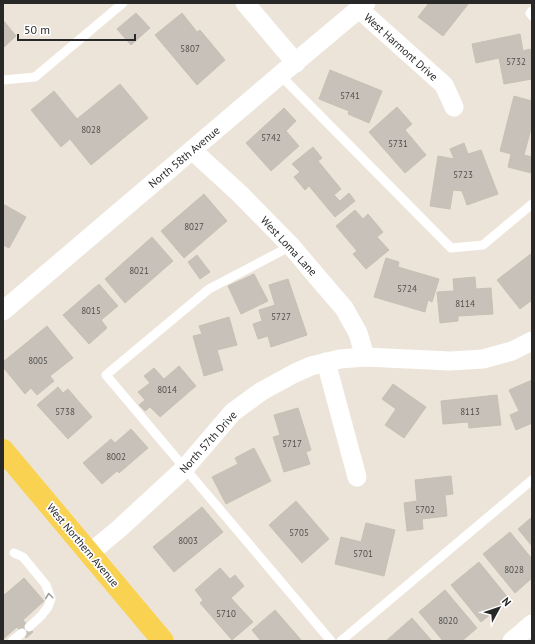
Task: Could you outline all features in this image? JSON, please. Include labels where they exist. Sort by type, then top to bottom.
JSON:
[{"type":"main road","name":"West Northern Avenue","points":[[3,450],[163,641]]},
{"type":"street","points":[[245,3],[296,62]]},
{"type":"street","name":"North 58th Avenue","points":[[3,311],[363,6]]},
{"type":"street","name":"West Harmont Drive","points":[[363,6],[444,85],[454,106]]},
{"type":"street","name":"West Loma Lane","points":[[192,150],[240,194],[291,246],[344,308],[358,333],[365,357]]},
{"type":"street","name":"North 57th Drive","points":[[90,553],[120,528],[185,468],[233,412],[262,391],[295,373],[310,366],[326,362],[365,357],[450,361],[483,359],[512,351],[532,341]]},
{"type":"street","points":[[326,362],[357,477]]},
{"type":"street","points":[[512,641],[532,624]]},
{"type":"lane","points":[[3,80],[35,77],[123,3]]},
{"type":"lane","points":[[532,11],[530,13],[532,16]]},
{"type":"lane","points":[[280,75],[451,248],[483,245],[532,204]]},
{"type":"lane","points":[[291,246],[209,289],[106,375],[332,641]]},
{"type":"lane","points":[[341,641],[532,480]]},
{"type":"lane","points":[[12,641],[45,612],[50,599],[46,584],[23,557],[14,553]]},
{"type":"building","points":[[429,3],[469,3],[443,36],[418,17]]},
{"type":"building","points":[[136,13],[150,28],[131,45],[117,29]]},
{"type":"building","points":[[182,13],[197,32],[200,30],[225,60],[197,85],[155,35]]},
{"type":"building","points":[[3,20],[16,36],[3,48]]},
{"type":"building","points":[[520,34],[523,51],[530,49],[532,58],[532,79],[504,84],[499,58],[476,63],[472,44]]},
{"type":"building","points":[[330,70],[382,91],[369,123],[348,114],[349,111],[319,99]]},
{"type":"building","points":[[120,84],[148,118],[91,165],[70,139],[61,147],[31,110],[54,91],[77,119]]},
{"type":"building","points":[[514,96],[532,101],[532,125],[524,155],[532,157],[531,173],[508,167],[511,154],[500,151]]},
{"type":"building","points":[[397,107],[412,124],[405,130],[426,155],[405,173],[369,132]]},
{"type":"building","points":[[284,108],[296,121],[286,131],[299,146],[271,171],[246,143]]},
{"type":"building","points":[[464,143],[468,154],[481,150],[498,194],[467,205],[462,191],[453,190],[450,209],[430,206],[438,156],[454,159],[450,149]]},
{"type":"building","points":[[313,147],[322,158],[318,161],[341,189],[334,195],[340,201],[349,193],[355,201],[335,217],[309,186],[305,190],[294,177],[300,172],[292,164]]},
{"type":"building","points":[[204,194],[227,221],[184,258],[161,231]]},
{"type":"building","points":[[3,204],[26,217],[9,248],[3,245]]},
{"type":"building","points":[[355,210],[363,219],[368,214],[383,232],[377,237],[389,250],[366,269],[353,254],[357,251],[336,226]]},
{"type":"building","points":[[152,237],[173,261],[125,303],[105,279]]},
{"type":"building","points":[[532,253],[532,300],[520,309],[497,280]]},
{"type":"building","points":[[197,255],[210,272],[200,279],[188,262]]},
{"type":"building","points":[[386,258],[399,262],[398,267],[439,279],[432,302],[428,300],[425,312],[374,297]]},
{"type":"building","points":[[254,274],[268,301],[241,314],[228,286]]},
{"type":"building","points":[[475,277],[476,289],[491,288],[493,314],[458,316],[458,321],[440,323],[437,292],[454,291],[453,279]]},
{"type":"building","points":[[288,279],[307,335],[271,347],[268,336],[258,339],[253,324],[262,321],[259,310],[275,305],[269,285]]},
{"type":"building","points":[[99,284],[118,306],[101,320],[107,328],[89,344],[63,315]]},
{"type":"building","points":[[229,317],[237,345],[217,350],[223,370],[204,376],[193,336],[202,334],[199,326]]},
{"type":"building","points":[[47,326],[73,358],[50,376],[54,381],[37,395],[31,388],[25,394],[3,367],[3,362]]},
{"type":"building","points":[[179,366],[196,386],[160,417],[150,407],[145,411],[139,405],[145,400],[138,392],[150,383],[144,376],[154,368],[164,379]]},
{"type":"building","points":[[532,380],[532,423],[516,430],[510,415],[519,411],[509,390]]},
{"type":"building","points":[[393,384],[426,407],[404,438],[385,425],[396,409],[382,399]]},
{"type":"building","points":[[58,387],[63,393],[68,389],[92,417],[68,439],[37,405]]},
{"type":"building","points":[[497,395],[501,425],[469,428],[468,422],[443,424],[441,401]]},
{"type":"building","points":[[298,408],[311,450],[306,452],[310,464],[284,472],[273,437],[280,435],[274,415]]},
{"type":"building","points":[[131,429],[148,448],[119,473],[117,471],[102,484],[83,463],[111,439],[115,443]]},
{"type":"building","points":[[254,448],[271,481],[226,504],[212,477],[238,464],[235,458]]},
{"type":"building","points":[[451,476],[453,494],[445,495],[447,516],[422,519],[423,529],[407,531],[404,503],[417,501],[415,480]]},
{"type":"building","points":[[296,501],[329,539],[302,563],[269,525]]},
{"type":"building","points":[[202,507],[223,532],[174,572],[153,547]]},
{"type":"building","points":[[532,517],[532,546],[518,529]]},
{"type":"building","points":[[366,523],[395,530],[384,576],[335,564],[341,537],[361,542]]},
{"type":"building","points":[[510,532],[532,559],[532,578],[515,593],[483,554]]},
{"type":"building","points":[[479,562],[509,599],[481,622],[451,585]]},
{"type":"building","points":[[220,568],[230,579],[235,575],[244,586],[231,598],[253,622],[232,640],[200,603],[203,600],[195,590]]},
{"type":"building","points":[[24,578],[44,601],[23,620],[33,632],[26,638],[17,627],[3,639],[3,596]]},
{"type":"building","points":[[445,590],[477,628],[462,641],[443,641],[419,612]]},
{"type":"building","points":[[275,610],[302,641],[261,641],[252,630]]},
{"type":"building","points":[[412,618],[432,641],[386,641]]}]
